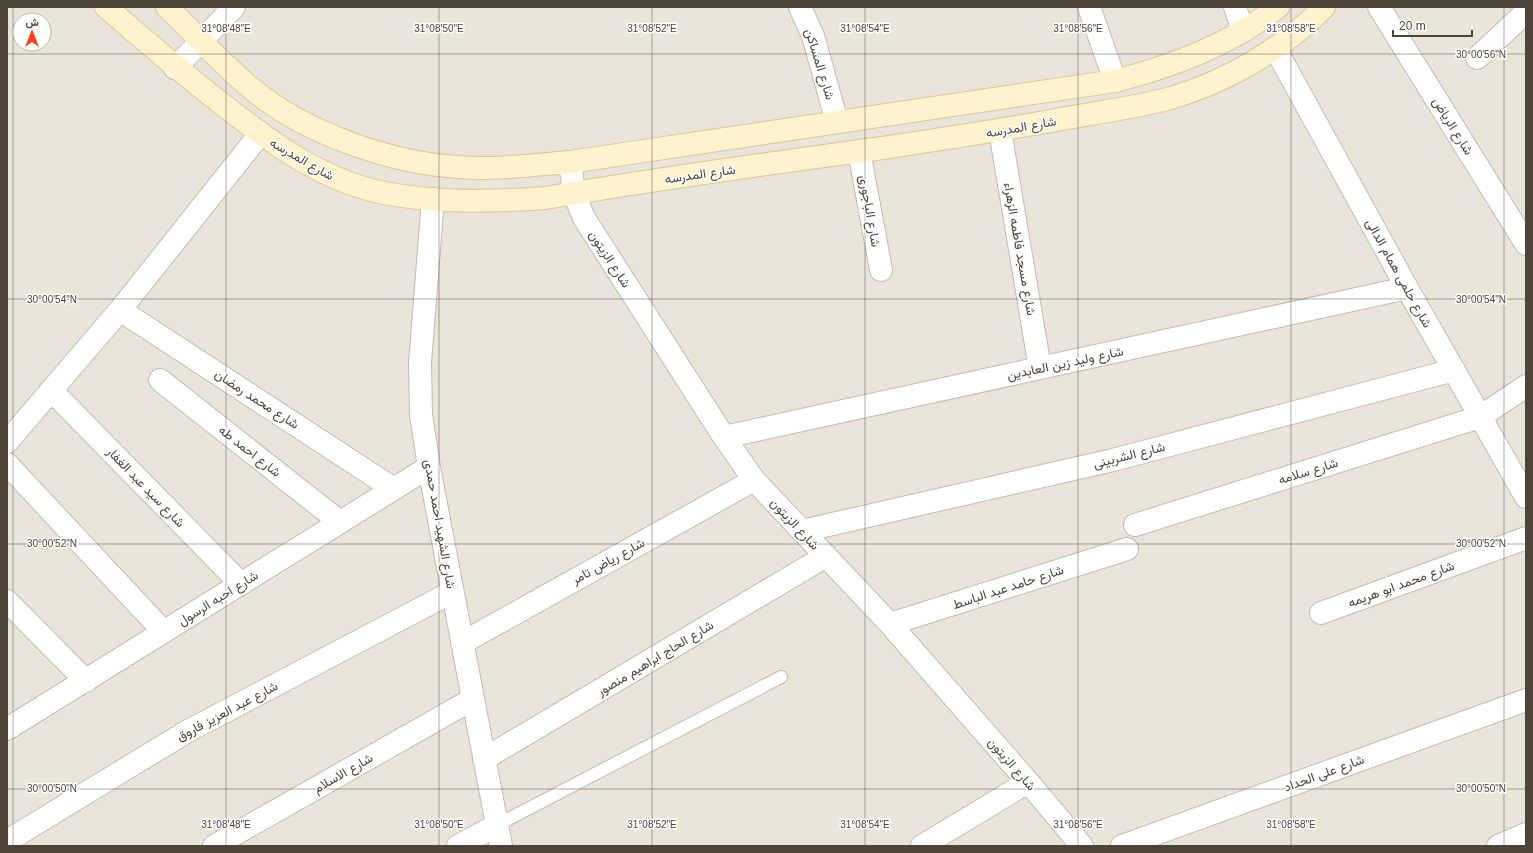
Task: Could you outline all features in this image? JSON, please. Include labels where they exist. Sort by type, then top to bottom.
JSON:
[{"type":"street","name":"شارع المدرسه","points":[[106,7],[175,68],[260,134],[313,168],[341,180],[379,192],[433,199],[490,202],[546,198],[1000,131],[1145,104],[1172,97],[1225,76],[1275,48],[1324,7]]},
{"type":"street","points":[[167,7],[253,89],[284,110],[316,128],[357,146],[385,155],[422,163],[458,167],[496,168],[570,162],[1115,80],[1148,72],[1181,61],[1213,47],[1243,31],[1278,7]]},
{"type":"street","points":[[175,68],[234,7]]},
{"type":"street","name":"شارع المساكن","points":[[800,7],[813,36],[837,122]]},
{"type":"street","points":[[1089,7],[1115,80]]},
{"type":"street","points":[[1236,7],[1243,31]]},
{"type":"street","name":"شارع الرياض","points":[[1379,7],[1526,244]]},
{"type":"street","points":[[1477,58],[1526,12]]},
{"type":"street","name":"شارع حلمى همام الدالى","points":[[1275,48],[1407,288],[1526,497]]},
{"type":"street","name":"شارع مسجد فاطمه الزهراء","points":[[1000,131],[1040,368]]},
{"type":"street","points":[[7,442],[120,310],[260,134]]},
{"type":"street","name":"شارع الباجورى","points":[[859,151],[881,270]]},
{"type":"street","name":"شارع الزيتون","points":[[570,162],[574,193],[584,218],[724,437],[754,480],[890,624],[1082,846]]},
{"type":"street","name":"شارع الشهيد احمد حمدى","points":[[433,199],[420,363],[421,415],[452,592],[501,846]]},
{"type":"street","name":"شارع وليد زين العابدين","points":[[724,437],[1407,288]]},
{"type":"street","name":"شارع محمد رمضان","points":[[120,310],[394,489]]},
{"type":"street","name":"شارع الشربينى","points":[[802,531],[1113,460],[1454,370]]},
{"type":"street","name":"شارع احمد طه","points":[[160,380],[340,522]]},
{"type":"street","name":"شارع سلامه","points":[[1135,525],[1480,417],[1526,386]]},
{"type":"street","name":"شارع سيد عبد الغفار","points":[[51,390],[241,584]]},
{"type":"street","points":[[7,464],[164,632]]},
{"type":"street","name":"شارع احبه الرسول","points":[[7,729],[429,467]]},
{"type":"street","name":"شارع رياض تامر","points":[[462,643],[754,480]]},
{"type":"street","name":"شارع محمد ابو هريمه","points":[[1321,613],[1526,538]]},
{"type":"street","name":"شارع حامد عبد الباسط","points":[[890,624],[1127,549]]},
{"type":"street","name":"شارع الحاج ابراهيم منصور","points":[[484,759],[826,556]]},
{"type":"street","name":"شارع عبد العزيز فاروق","points":[[7,840],[188,731],[452,592]]},
{"type":"street","points":[[7,601],[86,681]]},
{"type":"street","name":"شارع الاسلام","points":[[214,846],[473,699]]},
{"type":"street","name":"شارع على الحداد","points":[[1122,846],[1526,700]]},
{"type":"street","points":[[922,846],[1028,782]]},
{"type":"street","points":[[458,846],[497,825]]},
{"type":"street","points":[[1498,846],[1526,834]]},
{"type":"lane","points":[[497,825],[781,677]]},
{"type":"shaded area","points":[[7,7],[1526,7],[1526,846],[7,846]]}]
